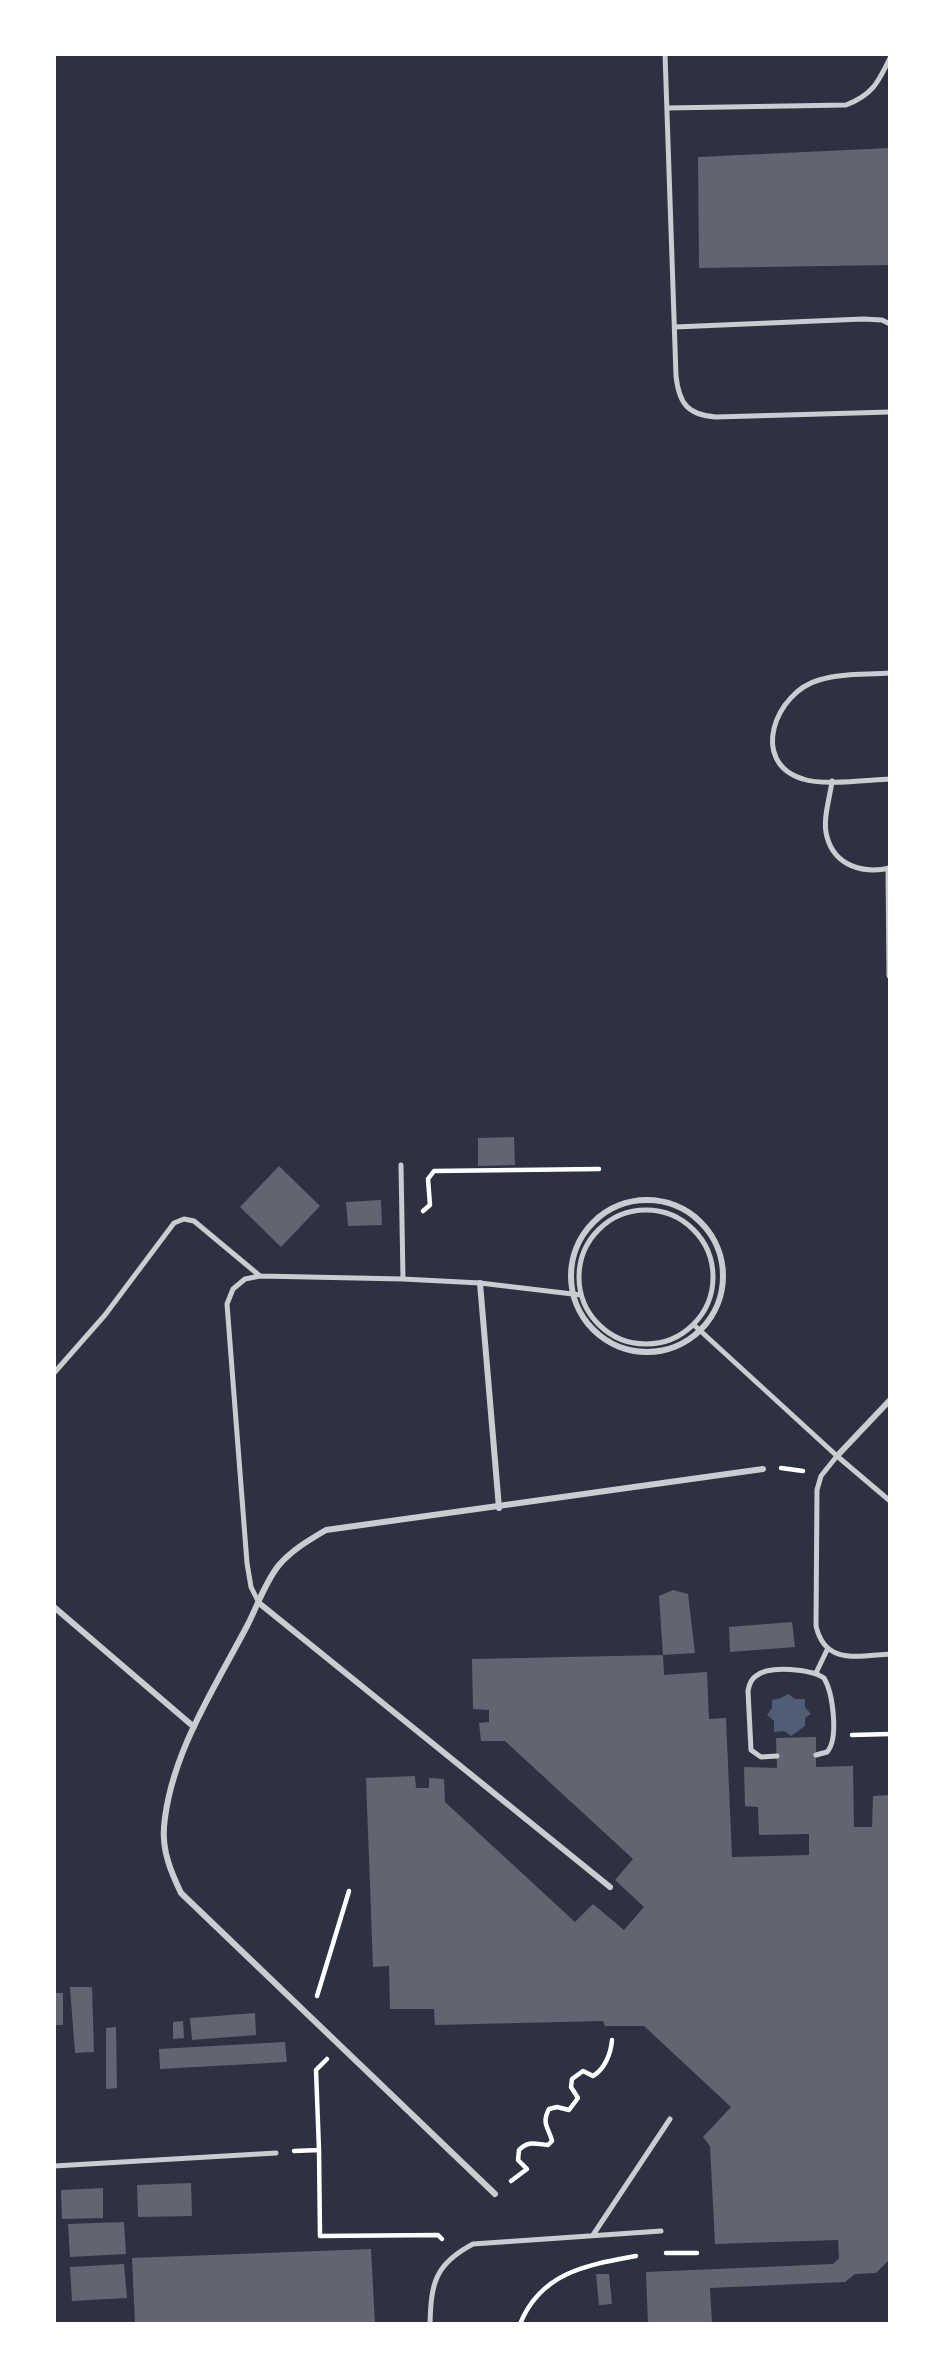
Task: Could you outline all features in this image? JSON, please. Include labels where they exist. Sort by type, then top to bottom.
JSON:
[{"type":"street","points":[[645,1199],[667,1202],[688,1212],[705,1227],[717,1246],[723,1268],[721,1291],[714,1312],[700,1331],[682,1344],[660,1351],[638,1352],[616,1345],[597,1333],[582,1315],[578,1295],[571,1272],[576,1250],[586,1230],[602,1213],[622,1203],[645,1199]]},
{"type":"street","points":[[480,1283],[499,1508]]},
{"type":"street","points":[[837,1456],[890,1400]]},
{"type":"street","points":[[495,2194],[181,1893],[167,1863],[163,1831],[167,1800],[176,1771],[194,1727],[278,1567],[300,1546],[326,1531],[763,1469]]},
{"type":"street","points":[[259,1603],[610,1886]]},
{"type":"street","points":[[54,1608],[194,1727]]},
{"type":"lane","points":[[665,54],[677,393],[686,407],[700,416],[890,412]]},
{"type":"lane","points":[[667,108],[846,105],[860,100],[873,90],[890,58]]},
{"type":"lane","points":[[675,327],[863,319],[882,320],[890,324]]},
{"type":"lane","points":[[890,673],[818,680],[795,693],[779,714],[771,739],[774,757],[787,772],[805,780],[890,779]]},
{"type":"lane","points":[[832,781],[827,836],[835,854],[850,866],[869,872],[889,868],[889,976]]},
{"type":"lane","points":[[401,1165],[403,1279]]},
{"type":"lane","points":[[653,1209],[674,1215],[692,1227],[706,1244],[713,1265],[713,1287],[706,1307],[694,1325],[678,1337],[659,1343],[639,1344],[620,1338],[603,1328],[578,1295],[583,1252],[594,1233],[611,1219],[631,1211],[653,1209]]},
{"type":"lane","points":[[54,1373],[105,1315],[174,1223],[184,1219],[194,1221],[260,1276]]},
{"type":"lane","points":[[259,1603],[251,1587],[247,1563],[227,1304],[233,1289],[246,1279],[260,1276],[480,1283],[578,1295]]},
{"type":"lane","points":[[694,1325],[890,1502]]},
{"type":"lane","points":[[837,1456],[821,1476],[817,1490],[816,1626],[819,1640],[827,1650],[839,1655],[890,1654]]},
{"type":"lane","points":[[816,1673],[827,1650]]},
{"type":"lane","points":[[777,1756],[761,1757],[751,1750],[748,1691],[750,1683],[755,1676],[764,1672],[807,1670],[824,1678],[829,1686],[832,1747],[822,1755],[816,1755]]},
{"type":"lane","points":[[593,2235],[670,2119]]},
{"type":"lane","points":[[54,2166],[276,2152]]},
{"type":"lane","points":[[430,2324],[433,2286],[441,2268],[455,2254],[473,2244],[661,2231]]},
{"type":"path","points":[[402,1220],[428,1208],[428,1178],[434,1171],[599,1169]]},
{"type":"path","points":[[763,1469],[792,1469],[821,1476]]},
{"type":"path","points":[[833,1735],[890,1734]]},
{"type":"path","points":[[310,2017],[349,1891]]},
{"type":"path","points":[[495,2194],[527,2169],[519,2160],[519,2150],[533,2142],[548,2145],[552,2141],[551,2134],[545,2127],[545,2117],[549,2109],[557,2107],[569,2110],[575,2105],[578,2098],[572,2087],[572,2079],[583,2071],[593,2076],[598,2073],[611,2049],[612,2040]]},
{"type":"path","points":[[340,2046],[316,2070],[320,2236],[438,2235],[455,2254]]},
{"type":"path","points":[[276,2152],[319,2150]]},
{"type":"path","points":[[658,2254],[697,2253]]},
{"type":"path","points":[[520,2324],[536,2294],[561,2275],[639,2255]]},
{"type":"water","points":[[788,1694],[795,1699],[805,1699],[805,1707],[811,1714],[805,1718],[805,1726],[791,1736],[784,1731],[774,1732],[774,1721],[767,1715],[772,1708],[772,1700]]},
{"type":"building","points":[[890,148],[890,265],[699,268],[698,157]]},
{"type":"building","points":[[514,1137],[515,1165],[478,1166],[478,1138]]},
{"type":"building","points":[[279,1166],[320,1206],[281,1247],[240,1207]]},
{"type":"building","points":[[381,1200],[382,1225],[348,1226],[346,1202]]},
{"type":"building","points":[[673,1590],[688,1594],[695,1653],[663,1655],[659,1596]]},
{"type":"building","points":[[792,1622],[795,1647],[730,1652],[729,1627]]},
{"type":"building","points":[[663,1655],[664,1675],[707,1672],[709,1719],[726,1718],[732,1857],[809,1855],[809,1834],[759,1835],[758,1807],[745,1806],[744,1767],[777,1768],[776,1738],[816,1737],[816,1767],[853,1766],[854,1827],[872,1827],[873,1796],[890,1795],[890,2259],[876,2273],[855,2274],[845,2282],[710,2288],[712,2324],[648,2324],[646,2272],[833,2264],[839,2258],[838,2240],[715,2244],[710,2146],[703,2137],[731,2107],[644,2026],[605,2026],[603,2021],[435,2025],[434,2009],[390,2009],[389,1966],[373,1967],[366,1778],[415,1776],[416,1788],[429,1788],[429,1778],[444,1779],[445,1802],[575,1922],[593,1904],[624,1930],[644,1907],[615,1880],[633,1859],[505,1741],[481,1741],[479,1723],[489,1722],[489,1710],[473,1709],[472,1659]]},
{"type":"building","points":[[70,1987],[92,1987],[94,2052],[75,2053]]},
{"type":"building","points":[[54,1993],[63,1993],[63,2025],[54,2025]]},
{"type":"building","points":[[255,2013],[256,2035],[192,2040],[190,2018]]},
{"type":"building","points":[[183,2021],[184,2038],[173,2039],[173,2022]]},
{"type":"building","points":[[116,2027],[117,2088],[106,2089],[106,2028]]},
{"type":"building","points":[[285,2042],[287,2062],[160,2069],[159,2049]]},
{"type":"building","points":[[191,2183],[192,2216],[138,2217],[137,2185]]},
{"type":"building","points":[[103,2188],[103,2218],[62,2219],[61,2190]]},
{"type":"building","points":[[124,2222],[126,2254],[70,2257],[68,2224]]},
{"type":"building","points":[[371,2249],[375,2324],[135,2324],[132,2258]]},
{"type":"building","points":[[124,2264],[127,2298],[72,2301],[70,2267]]},
{"type":"building","points":[[596,2274],[609,2274],[612,2304],[599,2305]]}]
